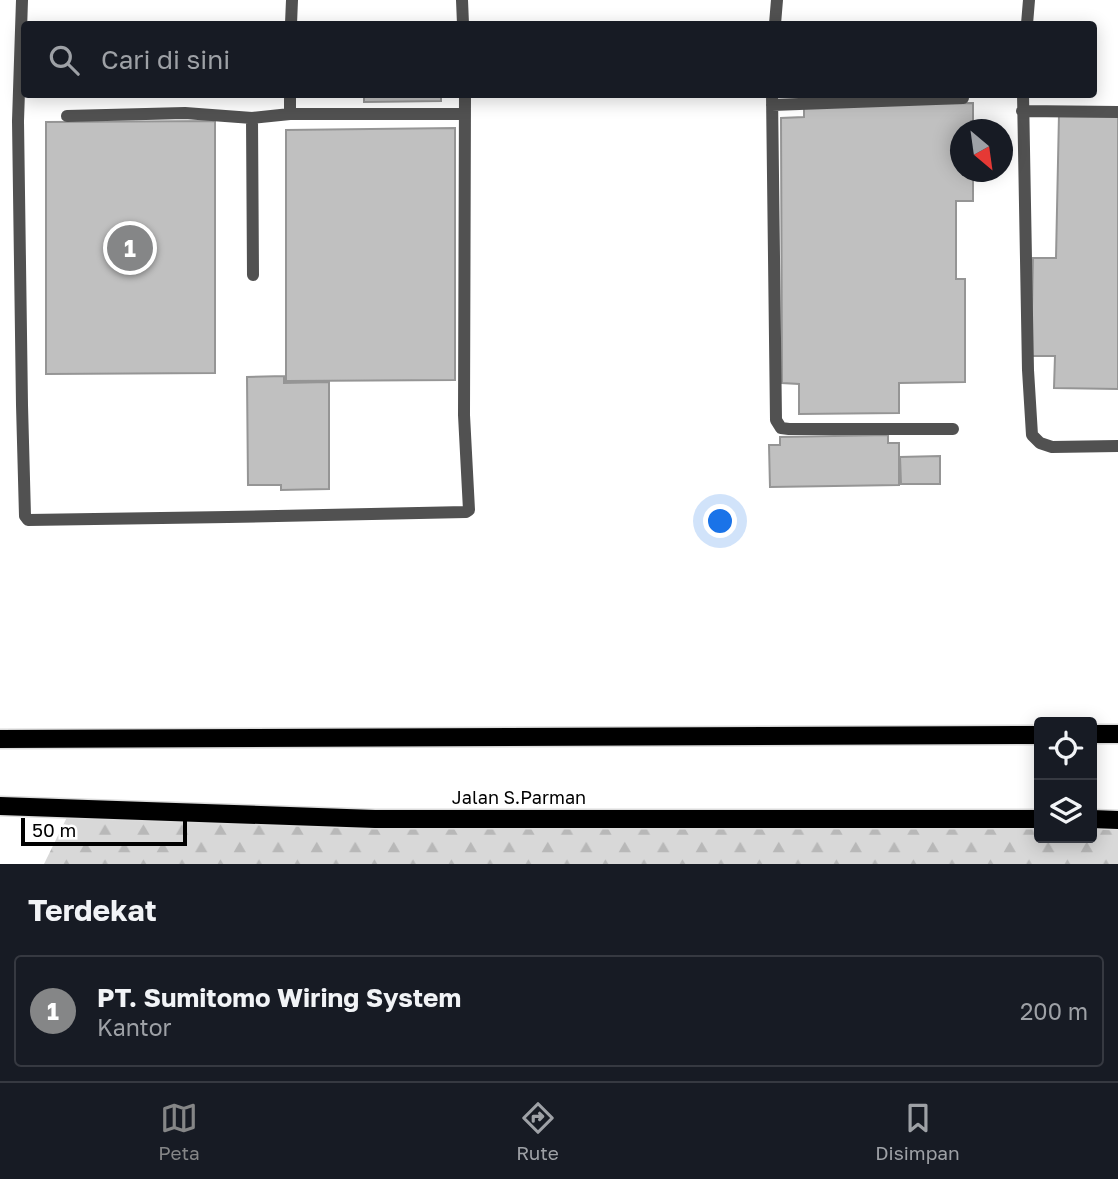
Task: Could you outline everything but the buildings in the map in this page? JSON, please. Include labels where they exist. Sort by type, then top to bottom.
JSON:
[{"type":"main road","points":[[1097,734],[1118,734]]},
{"type":"main road","points":[[0,739],[1034,735]]},
{"type":"main road","name":"Jalan S.Parman","points":[[0,806],[375,819],[1034,819]]},
{"type":"main road","points":[[1097,820],[1118,820]]},
{"type":"lane","points":[[21,21],[22,0]]},
{"type":"lane","points":[[291,21],[292,0]]},
{"type":"lane","points":[[462,0],[463,21]]},
{"type":"lane","points":[[775,21],[776,0]]},
{"type":"lane","points":[[1027,21],[1028,0]]},
{"type":"lane","points":[[21,30],[18,121],[22,405],[25,516],[28,520],[467,512],[469,506],[464,415],[465,98]]},
{"type":"lane","points":[[290,98],[290,114]]},
{"type":"lane","points":[[953,429],[789,429],[781,428],[776,420],[772,100],[963,98]]},
{"type":"lane","points":[[1023,98],[1028,370],[1032,435],[1040,443],[1052,447],[1118,446]]},
{"type":"lane","points":[[1022,111],[1118,112]]},
{"type":"lane","points":[[66,116],[185,113],[252,118],[290,114],[465,114]]},
{"type":"lane","points":[[252,118],[253,275]]},
{"type":"green space","points":[[71,809],[1034,819],[1034,843],[1097,843],[1097,819],[1118,820],[1118,864],[44,864]]},
{"type":"place","name":"PT. Sumitomo Wiring System","points":[[130,248]]}]
